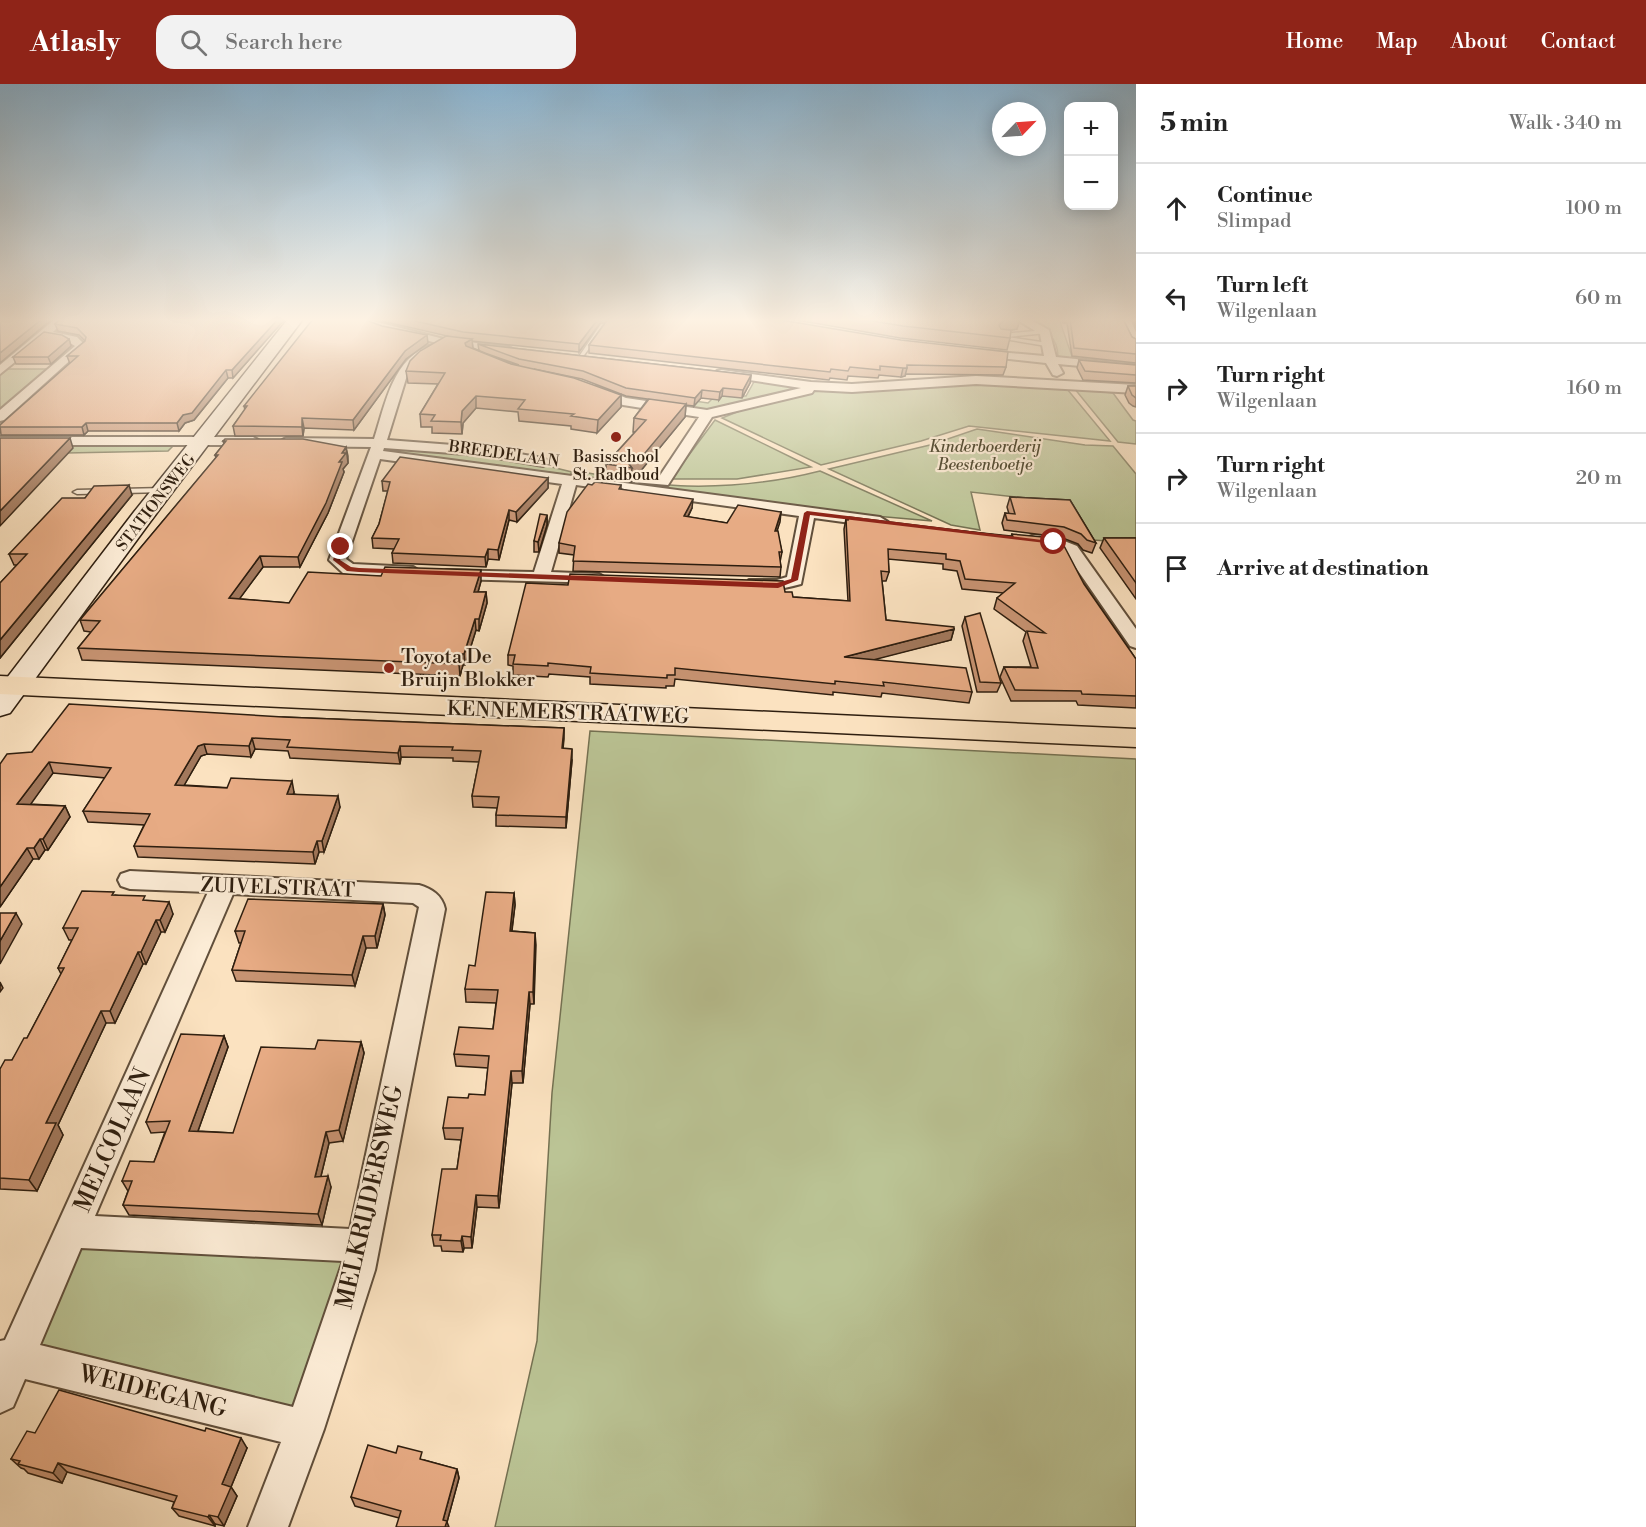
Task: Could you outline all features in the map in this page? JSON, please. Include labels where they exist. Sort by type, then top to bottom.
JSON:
[{"type":"main road","name":"KENNEMERSTRAATWEG","points":[[5,692],[1136,738]]},
{"type":"street","points":[[0,417],[35,386]]},
{"type":"street","name":"STATIONSWEG","points":[[5,692],[245,386]]},
{"type":"street","points":[[397,386],[337,560],[349,569],[612,580]]},
{"type":"street","points":[[587,387],[623,401],[707,414],[822,386]]},
{"type":"street","points":[[828,386],[872,386]]},
{"type":"street","points":[[1090,386],[1136,389]]},
{"type":"street","name":"BREEDELAAN","points":[[0,441],[268,441],[377,448],[451,447],[663,482],[707,414]]},
{"type":"street","name":"BREEDELAAN","points":[[377,448],[570,480],[901,524]]},
{"type":"street","points":[[541,577],[570,480]]},
{"type":"street","points":[[742,584],[778,585],[795,580],[807,513]]},
{"type":"street","points":[[1019,538],[1054,542],[1071,549],[1136,642]]},
{"type":"street","name":"ZUIVELSTRAAT","points":[[130,880],[402,892],[426,897]]},
{"type":"street","name":"MELCOLAAN","points":[[0,1394],[8,1358],[71,1232],[224,885]]},
{"type":"street","name":"MELKRIJDERSWEG","points":[[268,1527],[305,1428],[358,1270],[432,909],[426,897]]},
{"type":"street","points":[[71,1232],[362,1246]]},
{"type":"street","name":"WEIDEGANG","points":[[8,1358],[305,1428]]},
{"type":"lane","points":[[77,492],[164,490]]},
{"type":"green space","points":[[0,386],[29,386],[0,413]]},
{"type":"green space","points":[[751,386],[809,388],[713,412],[633,401],[598,387],[708,403],[715,396],[746,396]]},
{"type":"green space","points":[[879,386],[1017,386],[1067,389],[1110,441],[969,426],[921,441],[821,465],[722,418],[742,410],[820,389]]},
{"type":"green space","points":[[1074,388],[1113,393],[1136,421],[1136,444],[1118,442]]},
{"type":"green space","points":[[715,420],[811,467],[737,479],[671,479]]},
{"type":"green space","name":"Kinderboerderij Beestenboetje","points":[[977,429],[1085,445],[1113,446],[1136,474],[1136,543],[1079,539],[1062,502],[971,492],[980,530],[951,525],[829,469],[930,445]]},
{"type":"green space","points":[[174,445],[168,451],[66,453],[57,446]]},
{"type":"green space","points":[[385,445],[450,448],[527,461],[572,472],[568,478],[379,451]]},
{"type":"green space","points":[[820,471],[932,521],[807,510],[579,478],[581,472],[661,484],[720,486],[771,481]]},
{"type":"green space","points":[[590,731],[1136,759],[1136,1527],[495,1527],[537,1341],[552,1093]]},
{"type":"green space","points":[[83,1236],[348,1249],[301,1411],[35,1354]]},
{"type":"building","points":[[44,386],[213,386],[192,413],[183,415],[177,423],[86,423],[82,427],[0,427]]},
{"type":"building","points":[[260,386],[378,386],[353,420],[302,418],[302,427],[233,426],[247,406],[244,406]]},
{"type":"building","points":[[437,386],[597,386],[621,395],[598,420],[571,416],[574,414],[518,409],[525,400],[476,396],[462,411],[461,422],[431,421],[435,415],[420,414]]},
{"type":"building","points":[[622,386],[745,386],[743,390],[723,388],[720,392],[702,390],[695,398]]},
{"type":"building","points":[[1128,386],[1136,386],[1136,398]]},
{"type":"building","points":[[649,399],[686,404],[640,459],[629,464],[632,468],[606,464],[646,420],[634,418]]},
{"type":"building","points":[[0,438],[70,438],[0,511]]},
{"type":"building","points":[[225,439],[303,439],[346,447],[342,453],[346,453],[339,462],[342,462],[326,503],[298,557],[260,556],[229,598],[289,603],[308,572],[381,576],[385,567],[481,570],[474,592],[486,592],[479,619],[475,619],[459,664],[78,648],[100,621],[80,620],[218,455],[215,455],[226,441],[223,441]]},
{"type":"building","points":[[400,457],[548,478],[516,512],[509,510],[498,550],[488,549],[485,557],[392,553],[399,539],[372,538],[379,524],[390,482],[382,481]]},
{"type":"building","points":[[595,482],[621,485],[619,489],[693,499],[684,516],[727,523],[738,505],[781,512],[775,531],[778,531],[782,552],[779,552],[781,567],[573,561],[575,546],[559,543],[567,512],[588,484],[592,485]]},
{"type":"building","points":[[129,485],[0,640],[0,583],[27,554],[9,554],[62,498],[85,498],[94,486]]},
{"type":"building","points":[[1010,497],[1070,500],[1096,543],[1064,527],[1007,520],[1005,513],[1015,514]]},
{"type":"building","points":[[540,514],[547,515],[538,542],[534,541]]},
{"type":"building","points":[[849,517],[1013,537],[1012,534],[1054,538],[1062,542],[1084,584],[1136,659],[1136,696],[1082,694],[1081,691],[1015,690],[1004,667],[1038,668],[1027,631],[1045,633],[997,598],[1015,583],[965,579],[960,561],[946,559],[946,554],[888,549],[889,572],[881,571],[886,620],[954,627],[954,629],[844,657],[966,668],[972,692],[883,682],[884,686],[835,681],[835,684],[675,668],[675,675],[667,675],[667,678],[590,673],[591,667],[548,663],[548,666],[513,664],[515,655],[508,655],[526,583],[568,585],[570,574],[783,581],[785,592],[792,592],[793,597],[850,601],[846,519],[848,520]]},
{"type":"building","points":[[1104,538],[1136,538],[1136,583]]},
{"type":"building","points":[[980,613],[1001,683],[980,682],[965,617]]},
{"type":"building","points":[[69,704],[283,717],[564,728],[562,748],[572,749],[566,817],[496,815],[499,797],[472,796],[481,751],[452,750],[453,747],[400,746],[398,753],[287,747],[290,740],[252,738],[249,746],[204,744],[198,746],[175,785],[227,788],[231,778],[292,781],[287,794],[338,796],[322,841],[317,841],[313,852],[134,846],[150,814],[83,811],[111,768],[49,762],[17,804],[65,806],[43,839],[40,839],[34,848],[27,848],[0,887],[0,764],[7,754],[32,752]]},
{"type":"building","points":[[82,891],[114,892],[112,895],[145,896],[143,900],[169,902],[160,920],[156,920],[141,952],[138,952],[110,1011],[101,1011],[46,1123],[56,1123],[29,1180],[0,1178],[0,1069],[5,1060],[12,1060],[24,1038],[27,1038],[64,968],[58,968],[78,928],[63,928]]},
{"type":"building","points":[[486,892],[514,893],[510,931],[535,933],[533,992],[529,992],[522,1071],[511,1071],[498,1196],[476,1195],[471,1237],[462,1236],[461,1241],[440,1240],[441,1235],[432,1235],[442,1169],[457,1169],[463,1128],[443,1128],[448,1097],[468,1098],[469,1094],[485,1095],[489,1056],[454,1054],[459,1027],[493,1029],[498,990],[465,989],[469,965],[475,966]]},
{"type":"building","points":[[248,899],[383,904],[375,936],[363,936],[352,975],[232,970],[245,931],[235,931]]},
{"type":"building","points":[[0,913],[16,913],[0,941]]},
{"type":"building","points":[[181,1034],[224,1036],[189,1131],[233,1133],[261,1047],[315,1049],[318,1040],[361,1042],[339,1130],[326,1132],[315,1177],[328,1176],[318,1214],[123,1205],[132,1181],[122,1181],[130,1161],[154,1162],[170,1121],[146,1122]]},
{"type":"building","points":[[59,1390],[205,1431],[206,1428],[241,1438],[222,1484],[231,1487],[218,1517],[209,1515],[208,1517],[172,1508],[177,1496],[58,1463],[53,1473],[18,1464],[20,1461],[11,1459],[27,1431],[35,1433]]},
{"type":"building","points":[[368,1445],[396,1453],[398,1446],[422,1452],[420,1459],[457,1469],[443,1520],[447,1521],[445,1527],[396,1527],[401,1511],[351,1497]]},
{"type":"place","name":"Basisschool St. Radboud","points":[[616,437]]},
{"type":"place","name":"Toyota De Bruijn Blokker","points":[[389,668]]},
{"type":"route","points":[[341,547],[337,560],[349,569],[359,570],[778,585],[789,584],[795,580],[807,513],[1054,542]]}]
